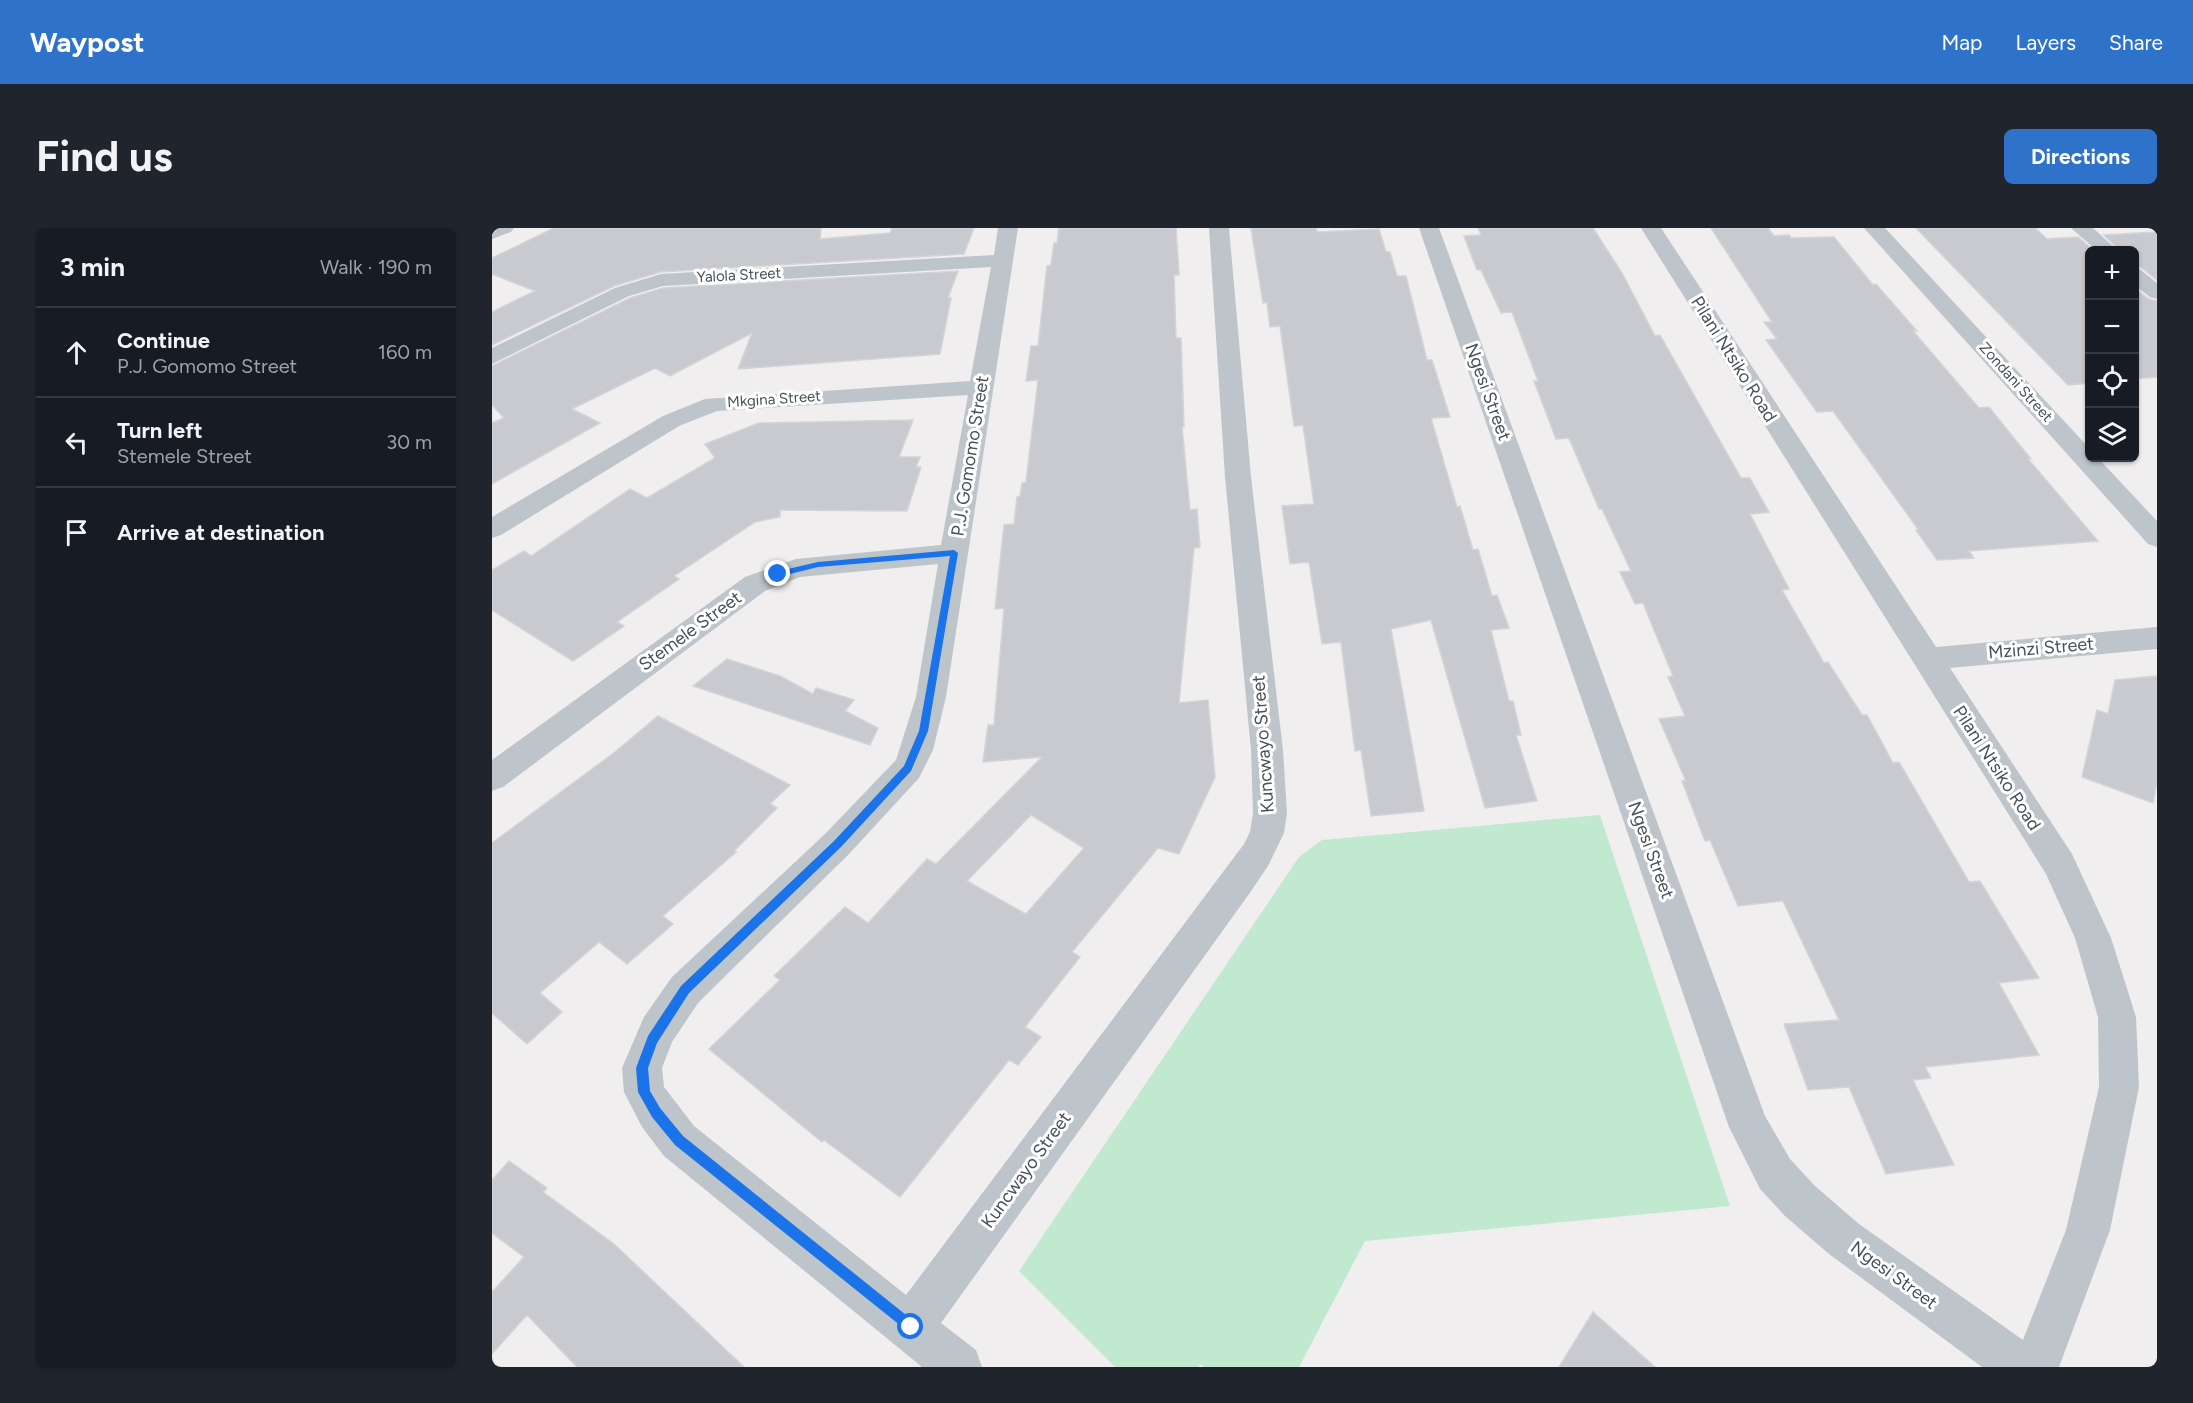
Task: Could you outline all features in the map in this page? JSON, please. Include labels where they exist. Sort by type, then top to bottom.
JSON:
[{"type":"street","points":[[492,233],[504,228]]},
{"type":"street","name":"Kuncwayo Street","points":[[911,1327],[1237,883],[1256,855],[1267,833],[1270,813],[1267,750],[1238,477],[1219,228]]},
{"type":"street","name":"Ngesi Street","points":[[1430,228],[1749,1127],[1776,1174],[1800,1201],[1844,1239],[2021,1367]]},
{"type":"street","name":"Pilani Ntsiko Road","points":[[1651,228],[2060,866],[2093,938],[2117,1017],[2119,1087],[2088,1230],[2036,1367]]},
{"type":"street","name":"Zondani Street","points":[[1874,228],[2157,538]]},
{"type":"street","points":[[2081,228],[2102,246]]},
{"type":"street","name":"P.J. Gomomo Street","points":[[959,1367],[679,1141],[656,1113],[644,1092],[642,1068],[652,1040],[685,990],[837,844],[908,769],[924,731],[1006,244]]},
{"type":"street","name":"Yalola Street","points":[[492,357],[604,300],[648,283],[1006,244]]},
{"type":"street","points":[[2139,277],[2157,293]]},
{"type":"street","name":"Mkgina Street","points":[[492,529],[671,421],[713,404],[981,387]]},
{"type":"street","name":"Stemele Street","points":[[492,778],[755,584],[787,571],[818,565],[954,553]]},
{"type":"street","name":"Mzinzi Street","points":[[1926,658],[2157,638]]},
{"type":"green space","points":[[1600,815],[1730,1206],[1365,1241],[1299,1367],[1204,1367],[1200,1364],[1198,1367],[1115,1367],[1019,1271],[1299,857],[1322,840]]},
{"type":"building","points":[[554,228],[821,228],[820,239],[890,233],[892,228],[974,228],[964,254],[660,272],[614,286],[492,345],[492,312],[535,291],[492,274],[492,258]]},
{"type":"building","points":[[1059,228],[1176,228],[1179,275],[1174,275],[1176,338],[1181,338],[1184,427],[1182,427],[1190,510],[1197,509],[1200,547],[1194,548],[1179,703],[1208,700],[1215,777],[1179,854],[1158,848],[1072,952],[1080,957],[1025,1027],[1041,1037],[1018,1065],[1009,1060],[900,1197],[824,1140],[822,1142],[709,1049],[780,980],[774,976],[845,907],[868,923],[927,859],[936,864],[1042,757],[983,762],[988,725],[994,725],[1004,608],[995,609],[1004,525],[1014,524],[1017,497],[1020,496],[1022,483],[1026,482],[1038,380],[1026,381],[1031,346],[1038,346],[1047,266],[1051,265],[1054,243],[1057,243]],"holes":[[[1031,815],[1084,848],[1026,914],[967,881]]]},
{"type":"building","points":[[1251,228],[1316,228],[1317,232],[1379,229],[1386,252],[1390,252],[1397,276],[1406,276],[1427,360],[1432,360],[1450,417],[1431,418],[1457,507],[1460,506],[1473,550],[1478,549],[1492,596],[1497,595],[1509,628],[1491,630],[1509,701],[1513,701],[1521,735],[1516,735],[1537,801],[1485,808],[1431,620],[1391,629],[1424,811],[1371,816],[1361,750],[1355,751],[1341,642],[1322,644],[1309,562],[1290,564],[1282,506],[1314,504],[1303,425],[1294,426],[1280,326],[1270,327],[1267,302],[1263,303]]},
{"type":"building","points":[[1478,228],[1593,228],[1622,273],[1655,336],[1660,335],[1741,478],[1750,478],[1769,512],[1750,514],[1789,589],[1782,590],[1824,663],[1828,662],[1862,715],[1867,715],[1893,763],[1899,762],[1969,882],[1980,881],[2039,978],[1999,983],[2039,1055],[1925,1067],[1931,1078],[1913,1080],[1954,1165],[1886,1174],[1849,1087],[1808,1090],[1784,1024],[1839,1020],[1783,901],[1738,906],[1710,840],[1705,841],[1682,781],[1686,781],[1659,719],[1685,716],[1668,677],[1673,676],[1643,603],[1635,604],[1620,572],[1631,571],[1602,509],[1599,509],[1569,438],[1556,439],[1534,381],[1538,381],[1512,312],[1501,313],[1481,270],[1477,270],[1464,236],[1481,235]]},
{"type":"building","points":[[1711,228],[1768,228],[1774,236],[1834,237],[1873,285],[1876,284],[1917,331],[1913,331],[1979,408],[1989,407],[2031,459],[2028,459],[2098,541],[1969,551],[1974,558],[1937,560],[1916,530],[1918,529],[1833,411],[1817,412],[1766,340],[1777,339],[1764,322],[1772,322]]},
{"type":"building","points":[[1916,228],[2035,228],[2047,239],[2078,237],[2088,246],[2085,246],[2085,383],[2068,385]]},
{"type":"building","points":[[2157,232],[2157,280],[2139,267],[2139,246],[2115,246],[2104,235]]},
{"type":"building","points":[[958,271],[948,298],[951,298],[940,354],[738,369],[752,333],[670,376],[655,368],[572,409],[600,423],[492,484],[492,423],[504,418],[492,405],[492,366],[630,298],[663,288]]},
{"type":"building","points":[[2139,292],[2149,299],[2157,301],[2157,377],[2139,379]]},
{"type":"building","points":[[913,420],[899,457],[920,457],[916,467],[921,467],[907,511],[780,510],[780,517],[755,522],[674,576],[679,579],[617,622],[624,626],[573,661],[492,610],[492,570],[524,551],[531,556],[630,489],[647,498],[715,458],[705,444],[759,423]]},
{"type":"building","points":[[727,659],[780,676],[813,694],[816,688],[854,700],[845,711],[878,728],[870,745],[693,686]]},
{"type":"building","points":[[2157,676],[2157,782],[2153,803],[2082,777],[2097,710],[2108,714],[2115,680]]},
{"type":"building","points":[[658,716],[790,785],[770,804],[777,808],[734,851],[736,852],[663,916],[673,924],[627,964],[599,942],[540,993],[562,1012],[527,1044],[492,1013],[492,843],[615,752]]},
{"type":"building","points":[[509,1161],[547,1188],[543,1192],[614,1244],[744,1367],[577,1367],[527,1315],[492,1354],[492,1292],[524,1257],[492,1233],[492,1180]]},
{"type":"building","points":[[1593,1312],[1655,1367],[1559,1367]]},
{"type":"route","points":[[778,574],[796,568],[818,565],[954,553],[924,731],[908,769],[886,794],[685,990],[667,1014],[652,1040],[642,1068],[644,1092],[656,1113],[679,1141],[911,1327]]}]
